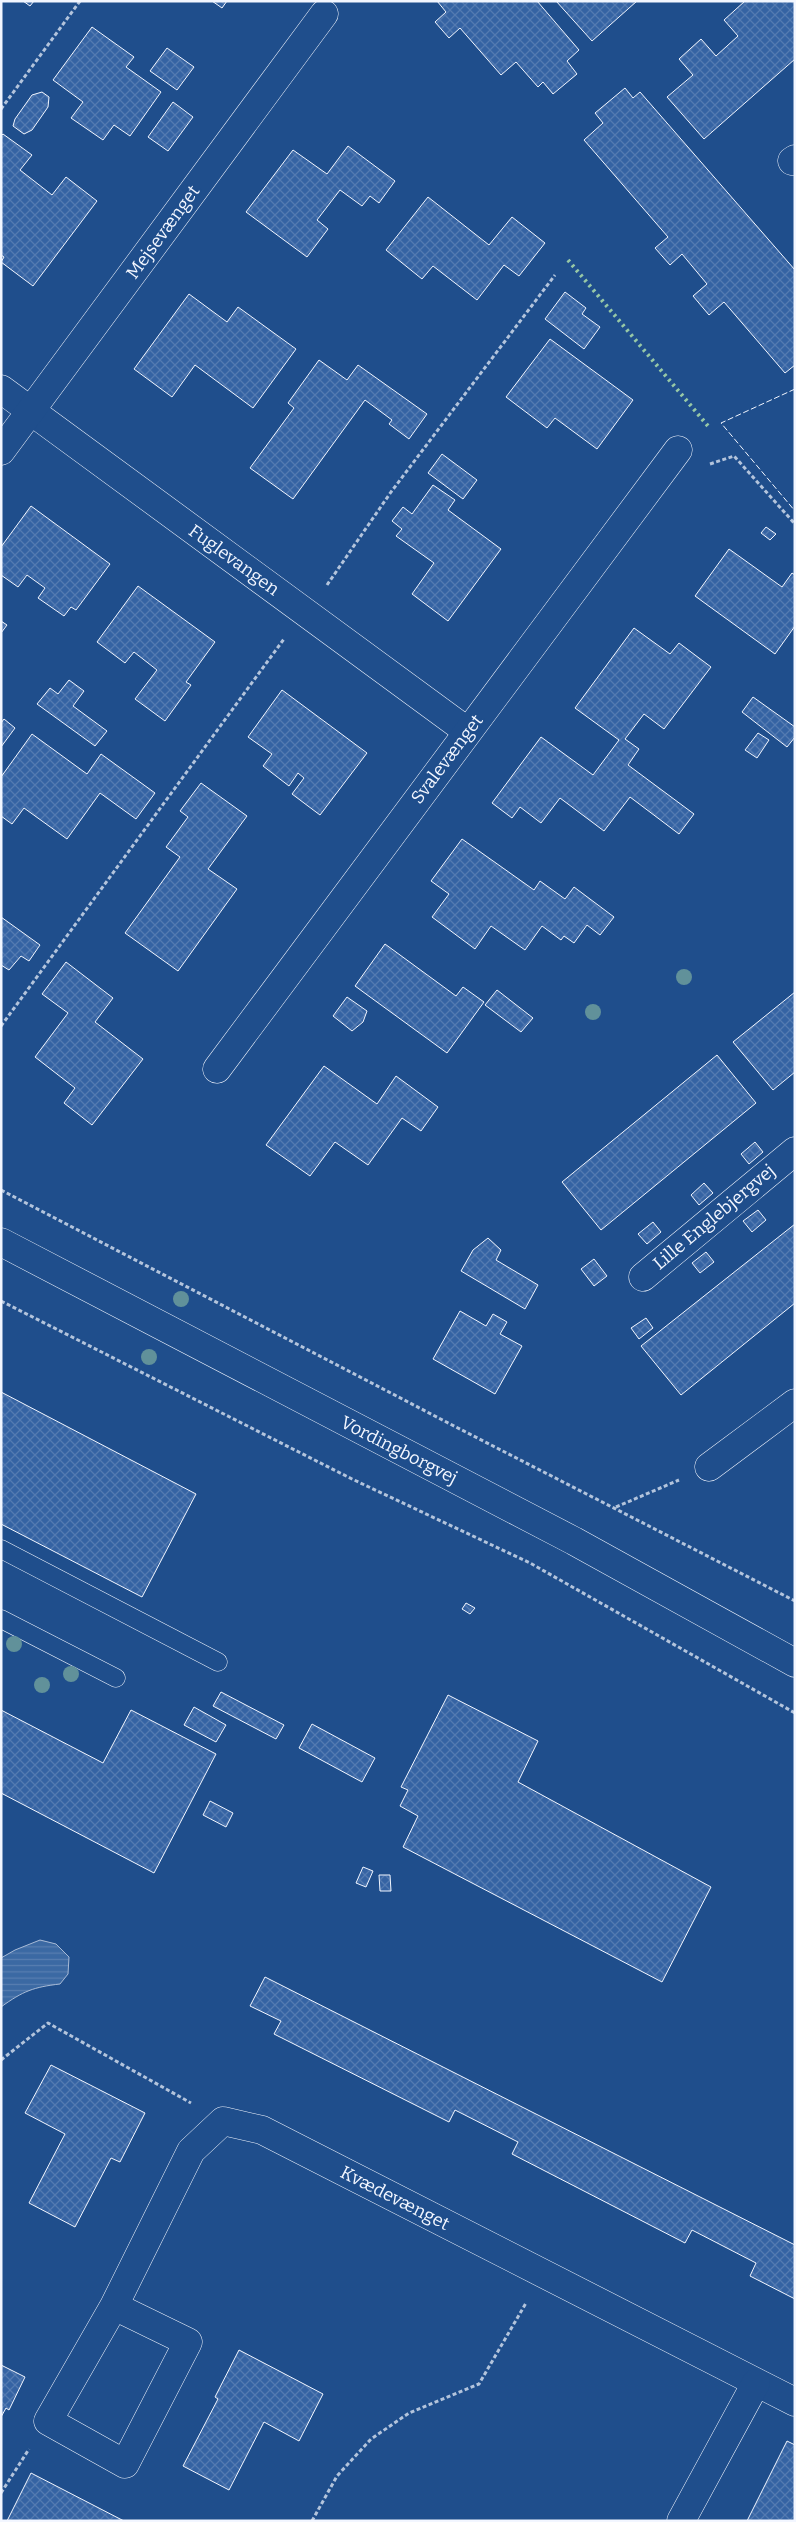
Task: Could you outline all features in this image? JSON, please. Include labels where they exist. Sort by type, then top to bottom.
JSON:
[{"type":"street","name":"Mejsevænget","points":[[1,451],[324,14]]},
{"type":"street","name":"Fuglevangen","points":[[1,389],[467,731]]},
{"type":"street","name":"Svalevænget","points":[[217,1069],[678,450]]},
{"type":"street","name":"Lille Englebjergvej","points":[[643,1277],[792,1160]]},
{"type":"street","name":"Vordingborgvej","points":[[1,1242],[574,1541],[795,1663]]},
{"type":"street","points":[[709,1468],[795,1403]]},
{"type":"street","points":[[114,2306],[188,2342],[124,2464],[48,2421],[114,2306],[191,2151],[223,2121]]},
{"type":"street","name":"Kvædevænget","points":[[223,2121],[262,2130],[795,2402]]},
{"type":"street","points":[[681,2521],[756,2383]]},
{"type":"lane","points":[[1,1549],[218,1662]]},
{"type":"lane","points":[[1,1618],[116,1678]]},
{"type":"path","points":[[1,109],[80,1]]},
{"type":"path","points":[[1,1026],[278,646],[305,613],[391,492],[555,275]]},
{"type":"path","points":[[678,450],[708,465],[734,456],[795,524]]},
{"type":"path","points":[[1,1190],[795,1601]]},
{"type":"path","points":[[1,1301],[352,1479],[530,1563],[795,1713]]},
{"type":"path","points":[[615,1507],[709,1468]]},
{"type":"path","points":[[1,2060],[48,2023],[223,2121]]},
{"type":"path","points":[[312,2521],[336,2476],[372,2439],[409,2413],[480,2384],[543,2274]]},
{"type":"path","points":[[1,2493],[48,2421]]},
{"type":"water","points":[[40,1940],[56,1944],[69,1957],[68,1974],[60,1984],[29,1991],[1,2007],[1,1958]]},
{"type":"building","points":[[23,1],[34,1],[30,6]]},
{"type":"building","points":[[212,1],[227,1],[222,8]]},
{"type":"building","points":[[437,1],[537,1],[579,50],[567,61],[577,74],[553,94],[543,82],[538,87],[516,62],[501,75],[460,28],[449,38],[435,22],[446,12]]},
{"type":"building","points":[[556,1],[637,1],[592,41]]},
{"type":"building","points":[[745,1],[795,1],[795,59],[704,139],[667,97],[693,75],[679,59],[701,39],[716,56],[738,36],[724,20]]},
{"type":"building","points":[[92,27],[134,57],[126,67],[161,92],[130,136],[114,125],[103,140],[71,118],[83,102],[53,80]]},
{"type":"building","points":[[167,48],[194,67],[177,90],[150,71]]},
{"type":"building","points":[[625,88],[633,98],[640,92],[795,270],[795,365],[785,373],[724,302],[709,315],[693,296],[707,284],[682,254],[670,265],[655,248],[668,237],[584,140],[603,123],[595,113]]},
{"type":"building","points":[[42,92],[49,97],[48,107],[32,130],[24,134],[13,126],[15,119],[32,95]]},
{"type":"building","points":[[173,102],[193,117],[168,151],[148,137]]},
{"type":"building","points":[[3,134],[32,155],[20,170],[52,195],[66,177],[97,201],[33,286],[1,262],[4,257],[1,255],[1,136]]},
{"type":"building","points":[[348,146],[395,181],[379,203],[370,196],[362,206],[340,190],[317,220],[328,229],[307,257],[246,212],[293,150],[327,174]]},
{"type":"building","points":[[428,197],[489,245],[512,217],[545,243],[519,276],[504,265],[477,300],[433,266],[422,279],[386,250]]},
{"type":"building","points":[[565,292],[586,308],[582,314],[600,327],[584,349],[545,319]]},
{"type":"building","points":[[189,294],[227,322],[238,307],[296,349],[253,408],[195,365],[172,397],[134,369]]},
{"type":"building","points":[[550,339],[633,400],[597,449],[555,418],[547,428],[506,397]]},
{"type":"building","points":[[319,360],[347,380],[358,365],[427,414],[409,439],[389,424],[392,420],[365,400],[293,499],[250,468],[294,408],[288,403]]},
{"type":"building","points":[[442,454],[477,480],[463,499],[428,473]]},
{"type":"building","points":[[433,485],[455,500],[448,510],[501,549],[448,621],[412,594],[434,563],[396,536],[402,529],[392,521],[403,507],[412,514]]},
{"type":"building","points":[[31,506],[110,564],[76,610],[71,607],[64,616],[38,598],[45,588],[27,575],[18,587],[1,575],[1,547]]},
{"type":"building","points":[[766,527],[776,534],[770,540],[761,533]]},
{"type":"building","points":[[729,549],[782,587],[792,573],[795,575],[795,626],[775,654],[695,596]]},
{"type":"building","points":[[138,586],[215,642],[186,682],[191,685],[165,721],[135,699],[157,670],[134,652],[125,663],[97,642]]},
{"type":"building","points":[[1,621],[7,625],[1,633]]},
{"type":"building","points":[[634,628],[670,654],[679,643],[711,667],[664,729],[644,714],[625,739],[639,749],[628,765],[694,814],[679,834],[630,797],[604,831],[560,798],[541,823],[520,807],[512,818],[492,803],[541,737],[593,775],[619,740],[575,708]]},
{"type":"building","points":[[69,680],[84,691],[73,706],[107,731],[95,746],[37,704],[50,688],[58,694]]},
{"type":"building","points":[[282,690],[367,753],[320,815],[292,794],[304,778],[298,773],[289,786],[263,766],[272,754],[248,737]]},
{"type":"building","points":[[753,697],[795,727],[795,737],[787,747],[742,712]]},
{"type":"building","points":[[4,719],[15,728],[1,747],[1,723]]},
{"type":"building","points":[[758,733],[769,740],[757,758],[745,750]]},
{"type":"building","points":[[32,734],[87,774],[101,754],[155,793],[136,819],[100,793],[67,839],[24,808],[12,824],[1,816],[1,777]]},
{"type":"building","points":[[201,783],[247,816],[208,869],[237,889],[178,971],[125,933],[180,857],[166,847],[188,817],[180,811]]},
{"type":"building","points":[[462,839],[534,890],[540,881],[565,899],[574,887],[614,917],[600,935],[587,925],[574,943],[564,936],[561,940],[542,926],[525,950],[491,926],[475,949],[432,917],[449,894],[431,881]]},
{"type":"building","points":[[1,917],[40,945],[29,961],[21,956],[9,970],[1,965]]},
{"type":"building","points":[[385,944],[456,996],[463,987],[484,1002],[447,1053],[355,986]]},
{"type":"building","points":[[66,962],[113,998],[95,1022],[143,1059],[92,1125],[64,1103],[75,1088],[35,1057],[68,1013],[42,994]]},
{"type":"building","points":[[497,990],[533,1018],[521,1032],[485,1005]]},
{"type":"building","points":[[795,992],[795,1072],[773,1090],[733,1042]]},
{"type":"building","points":[[347,997],[367,1011],[363,1022],[352,1031],[333,1016]]},
{"type":"building","points":[[717,1055],[756,1103],[601,1230],[562,1182]]},
{"type":"building","points":[[324,1066],[377,1104],[396,1076],[438,1107],[421,1131],[402,1118],[368,1165],[335,1142],[310,1176],[266,1145]]},
{"type":"building","points":[[755,1142],[763,1152],[749,1164],[741,1154]]},
{"type":"building","points":[[704,1183],[713,1193],[699,1205],[691,1195]]},
{"type":"building","points":[[758,1210],[766,1220],[752,1232],[743,1221]]},
{"type":"building","points":[[653,1222],[661,1232],[647,1244],[638,1234]]},
{"type":"building","points":[[795,1224],[795,1303],[681,1395],[641,1346]]},
{"type":"building","points":[[488,1238],[501,1250],[496,1260],[538,1285],[525,1309],[461,1271],[473,1250]]},
{"type":"building","points":[[706,1252],[714,1262],[700,1273],[692,1263]]},
{"type":"building","points":[[594,1259],[607,1276],[594,1286],[581,1269]]},
{"type":"building","points":[[460,1311],[486,1326],[493,1314],[507,1322],[500,1334],[522,1346],[495,1394],[433,1359]]},
{"type":"building","points":[[646,1318],[653,1328],[639,1339],[631,1328]]},
{"type":"building","points":[[1,1392],[196,1494],[142,1597],[1,1524]]},
{"type":"building","points":[[466,1603],[475,1608],[470,1614],[462,1609]]},
{"type":"building","points":[[221,1692],[284,1725],[276,1739],[213,1706]]},
{"type":"building","points":[[448,1695],[538,1741],[518,1782],[711,1887],[662,1982],[403,1847],[418,1816],[400,1806],[408,1790],[401,1787]]},
{"type":"building","points":[[194,1707],[226,1725],[216,1742],[184,1725]]},
{"type":"building","points":[[1,1710],[103,1763],[131,1710],[216,1754],[154,1873],[1,1793]]},
{"type":"building","points":[[312,1724],[375,1758],[362,1782],[299,1748]]},
{"type":"building","points":[[210,1801],[233,1813],[226,1827],[203,1815]]},
{"type":"building","points":[[363,1867],[373,1871],[366,1887],[356,1883]]},
{"type":"building","points":[[379,1875],[390,1875],[391,1891],[380,1891]]},
{"type":"building","points":[[265,1977],[795,2245],[795,2299],[750,2276],[756,2263],[692,2230],[685,2243],[512,2154],[518,2142],[455,2110],[449,2122],[274,2034],[281,2021],[250,2006]]},
{"type":"building","points":[[51,2065],[145,2113],[120,2162],[111,2158],[75,2227],[29,2203],[65,2134],[25,2113]]},
{"type":"building","points":[[239,2350],[323,2394],[299,2441],[264,2422],[229,2490],[183,2466],[218,2399],[215,2397]]},
{"type":"building","points":[[1,2365],[25,2377],[9,2410],[6,2408],[1,2417]]},
{"type":"building","points":[[787,2441],[795,2445],[795,2521],[747,2521]]},
{"type":"building","points":[[31,2473],[124,2521],[7,2521]]},
{"type":"hedge","points":[[568,260],[708,426]]},
{"type":"fence","points":[[795,389],[721,423],[795,511]]}]
